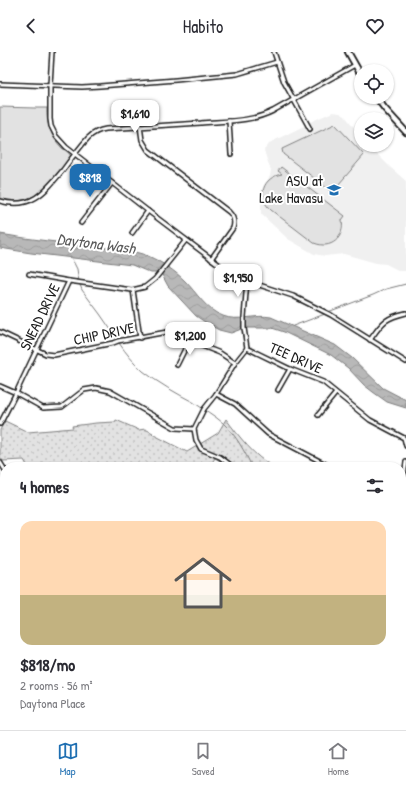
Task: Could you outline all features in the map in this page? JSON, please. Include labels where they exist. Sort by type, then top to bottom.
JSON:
[{"type":"street","points":[[52,52],[49,116],[54,133],[60,142],[221,266],[247,280],[293,296],[331,315],[406,362]]},
{"type":"street","points":[[274,52],[284,82],[310,129]]},
{"type":"street","points":[[348,52],[354,64]]},
{"type":"street","points":[[0,84],[82,87],[219,77],[237,74],[277,62]]},
{"type":"street","points":[[0,201],[19,203],[39,196],[50,187],[88,138],[97,131],[140,126],[229,121],[257,117],[264,115],[354,66]]},
{"type":"street","points":[[381,104],[406,132]]},
{"type":"street","points":[[229,121],[231,154]]},
{"type":"street","points":[[140,126],[142,140],[148,150],[228,211],[232,216],[234,224],[232,230],[211,259]]},
{"type":"street","points":[[81,223],[112,183]]},
{"type":"street","points":[[132,233],[148,211]]},
{"type":"street","points":[[140,338],[133,290],[145,287],[153,281],[161,273],[186,240]]},
{"type":"street","points":[[29,274],[69,281]]},
{"type":"street","name":"TEE DRIVE","points":[[247,280],[244,317],[247,348],[290,369],[323,382],[370,420],[404,438],[406,446]]},
{"type":"street","name":"SNEAD DRIVE","points":[[0,424],[69,281],[133,290]]},
{"type":"street","points":[[370,340],[383,322],[390,317],[406,313]]},
{"type":"street","name":"CHIP DRIVE","points":[[0,332],[49,355],[56,355],[118,341],[168,332],[220,353],[235,363]]},
{"type":"street","points":[[177,365],[189,341]]},
{"type":"street","points":[[226,462],[220,457],[201,449],[196,440],[194,429],[204,409],[247,348]]},
{"type":"street","points":[[278,390],[290,369]]},
{"type":"street","points":[[0,386],[43,408],[62,407],[84,390],[96,388],[110,391],[175,428],[194,429]]},
{"type":"street","points":[[318,415],[336,393]]},
{"type":"street","points":[[216,394],[235,404],[268,434],[321,462]]},
{"type":"shaded area","points":[[0,107],[47,108],[47,119],[52,134],[58,144],[71,157],[50,184],[42,191],[24,200],[13,201],[0,199]]},
{"type":"shaded area","name":"ASU at Lake Havasu","points":[[333,112],[340,113],[345,116],[354,127],[354,152],[375,152],[406,181],[406,271],[400,271],[386,264],[376,263],[344,254],[325,256],[314,254],[288,239],[261,214],[261,193],[270,176],[271,170],[264,150],[271,142]]},
{"type":"shaded area","points":[[335,124],[354,144],[354,152],[361,152],[364,155],[332,192],[283,154],[282,149]]},
{"type":"shaded area","points":[[281,167],[345,216],[342,220],[341,232],[336,241],[326,245],[314,243],[266,205],[263,194],[264,188],[270,179],[282,174],[278,171]]},
{"type":"shaded area","points":[[226,419],[253,452],[266,462],[222,462],[215,458],[212,462],[25,462],[24,460],[3,461],[0,457],[0,430],[5,421],[28,432],[73,428],[72,426],[115,422],[116,420],[139,430],[145,429],[187,452],[218,433]]},
{"type":"water","points":[[0,234],[37,240],[124,250],[148,256],[177,274],[212,310],[223,316],[228,318],[259,316],[271,317],[335,345],[352,358],[383,388],[406,400],[406,408],[387,402],[364,385],[348,368],[331,355],[284,332],[272,328],[244,328],[231,333],[219,330],[208,324],[196,316],[168,286],[161,273],[151,273],[132,265],[0,248]]},
{"type":"waterway","points":[[72,259],[77,269],[82,290],[118,340]]},
{"type":"waterway","points":[[328,312],[386,289],[406,284]]},
{"type":"waterway","points":[[293,326],[325,314]]},
{"type":"waterway","points":[[119,343],[130,358],[143,371],[161,384],[193,402],[223,423],[236,438],[249,462]]},
{"type":"place","name":"ASU at Lake Havasu","points":[[334,190]]},
{"type":"water label","name":"Daytona Wash","points":[[96,243]]}]
